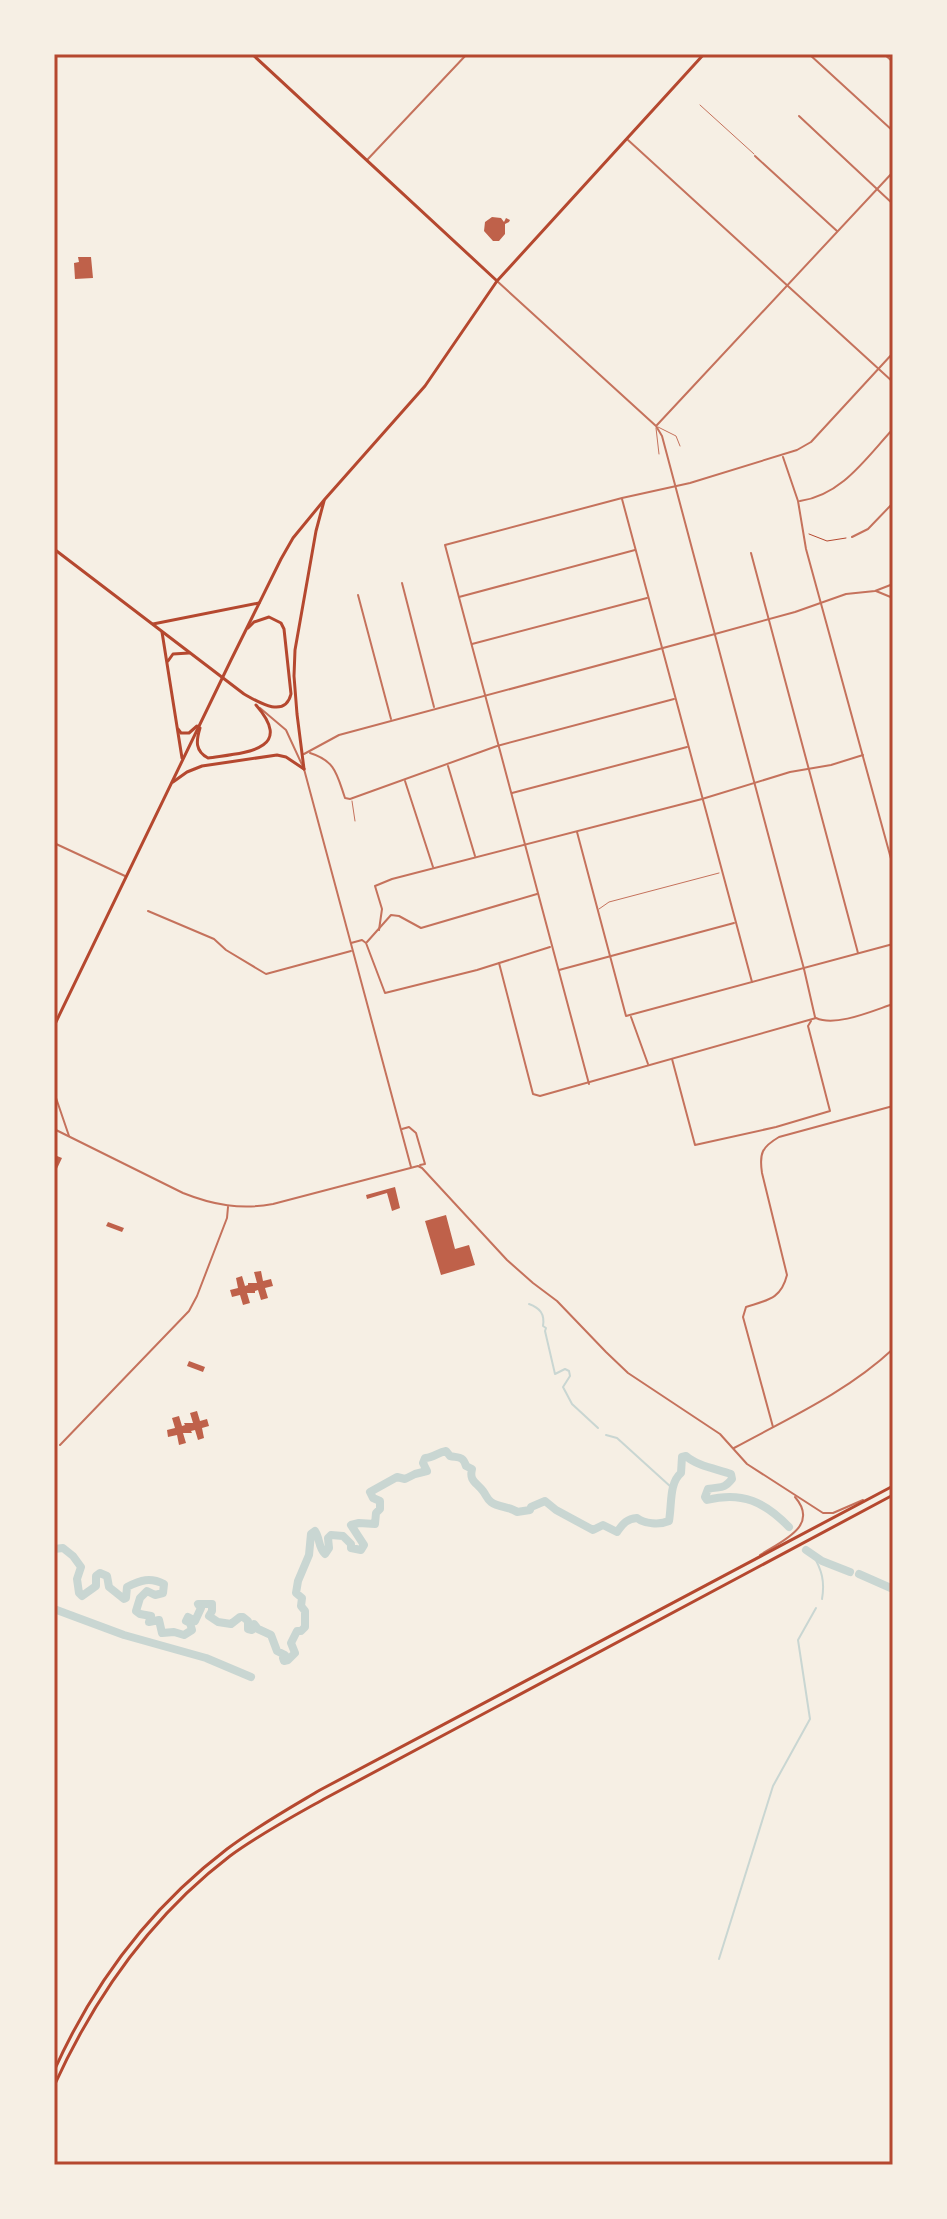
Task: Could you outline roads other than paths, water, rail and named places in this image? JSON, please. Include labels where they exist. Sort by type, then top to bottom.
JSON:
[{"type":"main road","points":[[54,1026],[214,693],[293,538],[425,386],[497,281],[704,54]]},
{"type":"main road","points":[[255,55],[497,281]]},
{"type":"main road","points":[[170,785],[187,772],[202,766],[277,755],[304,769],[306,753],[296,701],[295,650],[313,546],[325,499]]},
{"type":"main road","points":[[54,549],[244,694],[267,706],[283,706],[291,698],[284,629],[275,619],[264,617],[246,630]]},
{"type":"main road","points":[[152,624],[259,603]]},
{"type":"main road","points":[[162,632],[182,760]]},
{"type":"main road","points":[[168,666],[168,659],[173,654],[192,654]]},
{"type":"main road","points":[[202,720],[197,742],[201,755],[208,758],[253,751],[266,743],[270,732],[266,717],[256,705]]},
{"type":"main road","points":[[178,729],[181,733],[189,733],[202,720]]},
{"type":"main road","points":[[54,2071],[68,2039],[105,1977],[147,1922],[201,1870],[258,1827],[320,1790],[893,1486]]},
{"type":"main road","points":[[54,2086],[75,2041],[111,1981],[153,1926],[205,1876],[241,1848],[324,1799],[893,1495]]},
{"type":"street","points":[[367,160],[467,54]]},
{"type":"street","points":[[809,54],[893,131]]},
{"type":"street","points":[[884,54],[893,62]]},
{"type":"street","points":[[799,116],[893,204]]},
{"type":"street","points":[[626,139],[893,382]]},
{"type":"street","points":[[755,156],[838,231]]},
{"type":"street","points":[[656,426],[893,172]]},
{"type":"street","points":[[497,281],[656,426],[662,436],[816,1018]]},
{"type":"street","points":[[589,1084],[445,545],[690,483],[783,456],[811,442],[893,353]]},
{"type":"street","points":[[798,501],[817,498],[838,487],[893,429]]},
{"type":"street","points":[[783,456],[798,501],[820,604],[893,866]]},
{"type":"street","points":[[622,498],[752,982]]},
{"type":"street","points":[[852,537],[868,529],[893,503]]},
{"type":"street","points":[[458,597],[636,550]]},
{"type":"street","points":[[751,553],[858,953]]},
{"type":"street","points":[[402,583],[434,709]]},
{"type":"street","points":[[306,753],[339,735],[662,649],[846,594],[875,591],[893,584]]},
{"type":"street","points":[[875,591],[893,598]]},
{"type":"street","points":[[358,595],[392,720]]},
{"type":"street","points":[[471,644],[649,598]]},
{"type":"street","points":[[244,694],[286,730],[304,769],[411,1168]]},
{"type":"street","points":[[306,753],[327,760],[336,772],[345,798],[352,798],[497,746],[675,699]]},
{"type":"street","points":[[511,794],[688,746]]},
{"type":"street","points":[[379,930],[382,909],[375,886],[392,879],[863,755]]},
{"type":"street","points":[[448,765],[475,857]]},
{"type":"street","points":[[405,780],[433,868]]},
{"type":"street","points":[[576,831],[628,1015],[649,1065]]},
{"type":"street","points":[[54,843],[126,876]]},
{"type":"street","points":[[366,943],[391,915],[421,928],[538,894]]},
{"type":"street","points":[[148,911],[214,939],[226,950],[266,974],[352,950]]},
{"type":"street","points":[[558,970],[736,923]]},
{"type":"street","points":[[350,943],[362,940],[366,943],[385,993],[552,946]]},
{"type":"street","points":[[628,1015],[893,944]]},
{"type":"street","points":[[499,963],[533,1094],[540,1096],[816,1018],[825,1022],[854,1017],[893,1004]]},
{"type":"street","points":[[672,1059],[695,1145],[776,1127],[830,1111],[808,1026],[816,1018]]},
{"type":"street","points":[[54,1092],[69,1137]]},
{"type":"street","points":[[773,1427],[743,1317],[746,1307],[779,1294],[787,1275],[762,1173],[762,1151],[779,1137],[893,1106]]},
{"type":"street","points":[[54,1129],[202,1201],[228,1207],[254,1207],[425,1164],[416,1133],[409,1127],[401,1129]]},
{"type":"street","points":[[418,1166],[429,1173],[507,1260],[557,1301],[628,1373],[720,1434],[747,1464],[827,1514],[870,1498]]},
{"type":"street","points":[[60,1445],[189,1311],[227,1218],[228,1207]]},
{"type":"street","points":[[734,1448],[852,1382],[893,1349]]},
{"type":"street","points":[[748,1563],[797,1531],[802,1523],[803,1510],[791,1493]]},
{"type":"lane","points":[[700,105],[755,156]]},
{"type":"lane","points":[[656,426],[676,436],[680,446]]},
{"type":"lane","points":[[656,426],[659,454]]},
{"type":"lane","points":[[352,798],[355,821]]},
{"type":"lane","points":[[598,910],[609,902],[722,872]]},
{"type":"waterway","points":[[529,1304],[542,1315],[555,1374],[565,1369],[569,1371],[570,1376],[563,1387],[572,1404],[598,1428]]},
{"type":"waterway","points":[[606,1435],[617,1438],[671,1487]]},
{"type":"waterway","points":[[54,1549],[63,1548],[81,1567],[77,1579],[82,1596],[96,1586],[96,1576],[100,1573],[107,1576],[109,1587],[124,1599],[127,1587],[146,1580],[159,1582],[164,1584],[163,1593],[155,1595],[147,1591],[140,1598],[136,1611],[151,1616],[149,1622],[159,1620],[162,1633],[184,1635],[192,1630],[186,1621],[188,1617],[195,1621],[201,1608],[198,1604],[212,1604],[209,1616],[218,1622],[231,1624],[243,1617],[248,1621],[248,1629],[252,1630],[254,1624],[271,1635],[277,1651],[285,1655],[284,1661],[295,1653],[291,1643],[297,1631],[305,1627],[302,1598],[296,1593],[309,1555],[311,1534],[315,1531],[325,1554],[331,1535],[343,1536],[351,1548],[361,1550],[364,1545],[351,1525],[375,1524],[380,1501],[373,1498],[370,1492],[397,1477],[405,1479],[427,1471],[423,1463],[425,1458],[446,1451],[450,1456],[462,1459],[472,1469],[472,1479],[494,1504],[517,1512],[530,1510],[545,1501],[593,1530],[603,1525],[617,1532],[625,1522],[637,1518],[652,1523],[669,1521],[673,1488],[681,1473],[682,1457],[686,1456],[701,1465],[731,1474],[732,1479],[726,1485],[708,1489],[707,1500],[731,1497],[752,1501],[771,1511],[789,1527]]},
{"type":"waterway","points":[[806,1550],[822,1561],[850,1572]]},
{"type":"waterway","points":[[813,1555],[822,1576],[822,1599]]},
{"type":"waterway","points":[[859,1574],[893,1589]]},
{"type":"waterway","points":[[719,1959],[773,1786],[810,1719],[798,1640],[816,1608]]},
{"type":"waterway","points":[[54,1609],[124,1635],[206,1658],[251,1677]]}]
